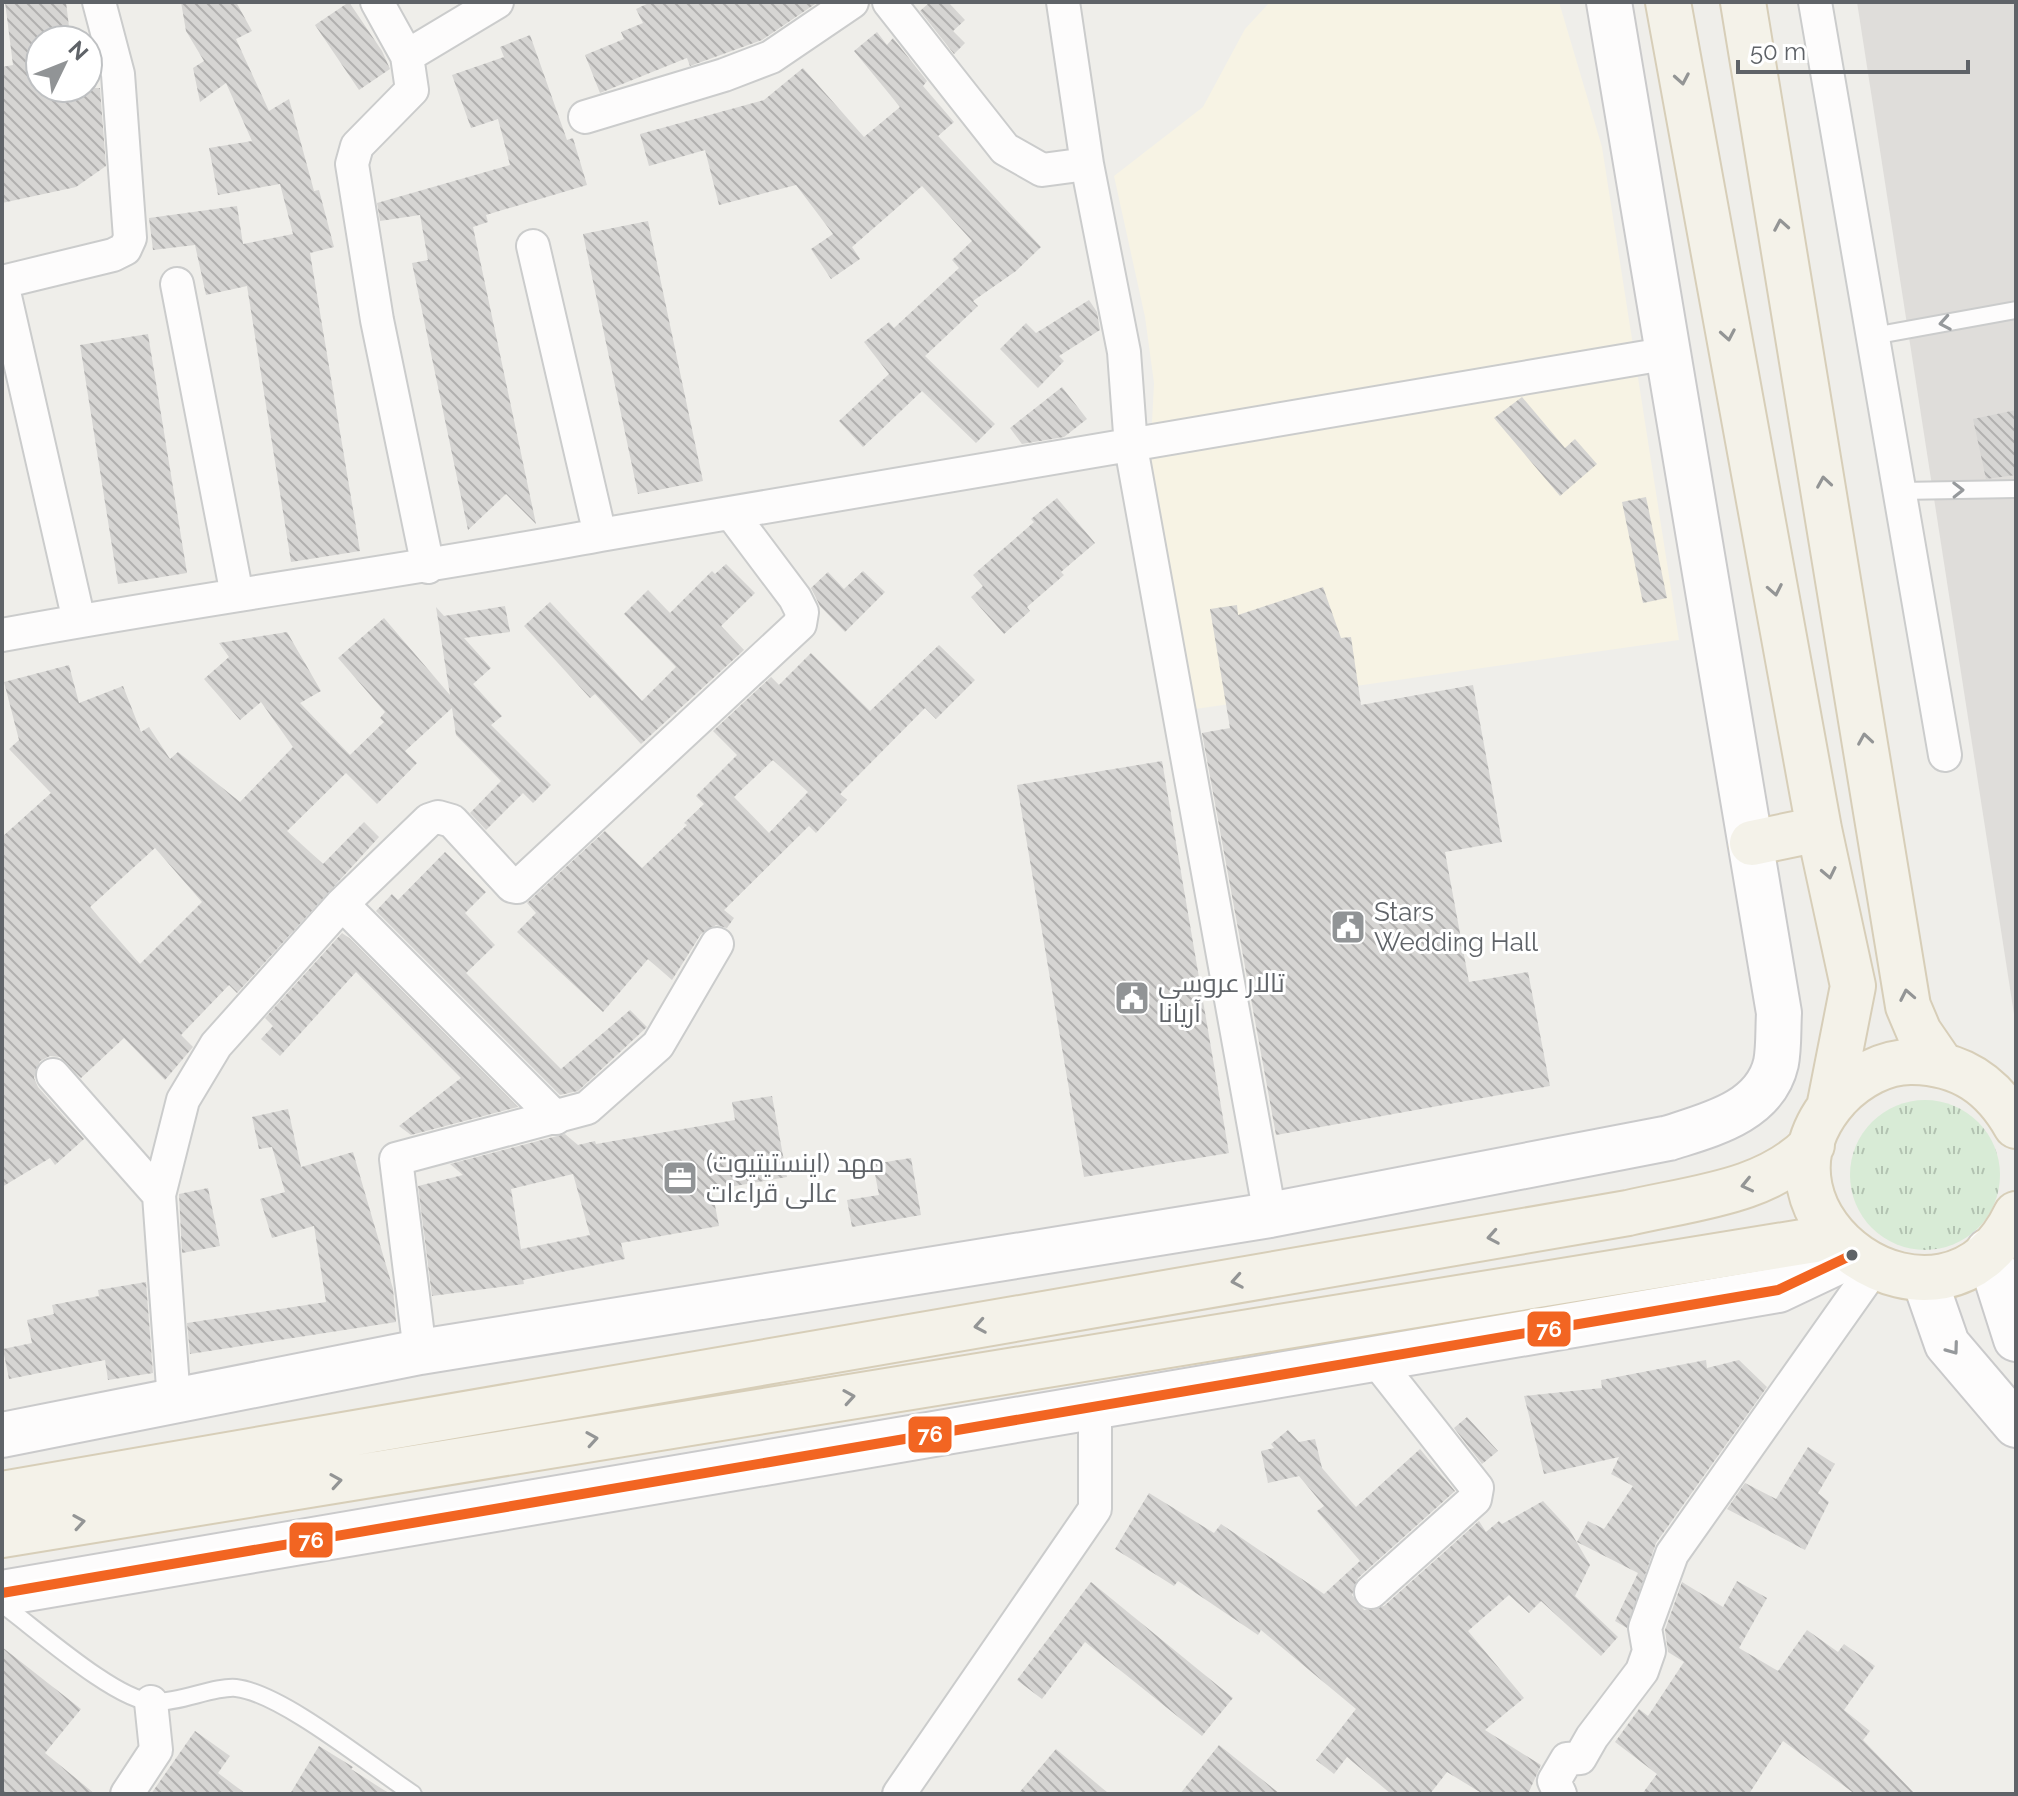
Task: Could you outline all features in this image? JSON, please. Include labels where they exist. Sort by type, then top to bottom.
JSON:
[{"type":"main road","points":[[4,1426],[174,1401],[420,1352],[1270,1215],[1669,1138],[1727,1120],[1757,1097],[1776,1065],[1779,1013],[1609,2]]},
{"type":"main road","points":[[1668,2],[1819,829],[1853,986],[1810,1177],[1817,1209],[1853,1253],[1898,1276],[1924,1278],[1949,1273],[1973,1263],[2009,1228],[2016,1214]]},
{"type":"main road","points":[[1743,2],[1908,1006],[1919,1032],[1941,1064]]},
{"type":"main road","points":[[1752,843],[1819,829]]},
{"type":"main road","points":[[2,1494],[1628,1213],[1762,1182],[1793,1166],[1850,1085],[1878,1069],[1909,1062],[1941,1064],[1965,1073],[1987,1087],[2005,1106],[2016,1126]]},
{"type":"main road","points":[[1988,1251],[2016,1339]]},
{"type":"main road","points":[[2,1593],[1778,1290],[1853,1253]]},
{"type":"main road","points":[[2,1535],[1853,1253]]},
{"type":"main road","points":[[1924,1278],[1947,1344],[2016,1425]]},
{"type":"street","points":[[79,621],[2,282],[113,255],[125,249],[130,238],[118,74],[99,2]]},
{"type":"street","points":[[377,2],[407,56],[412,90],[357,146],[352,164],[377,320],[428,567]]},
{"type":"street","points":[[407,56],[460,13],[497,2]]},
{"type":"street","points":[[585,117],[724,75],[771,57],[852,2]]},
{"type":"street","points":[[889,2],[1005,149],[1042,170],[1087,164]]},
{"type":"street","points":[[1063,2],[1087,164],[1124,352],[1131,447],[1270,1215]]},
{"type":"street","points":[[1815,2],[1945,755]]},
{"type":"street","points":[[533,246],[600,535]]},
{"type":"street","points":[[177,284],[237,595]]},
{"type":"street","points":[[2,635],[237,595],[428,567],[1670,353]]},
{"type":"street","points":[[174,1401],[159,1195],[183,1100],[216,1045],[342,904],[429,820],[438,817],[452,821],[512,886],[517,887],[800,624],[802,612],[795,598],[731,513]]},
{"type":"street","points":[[342,904],[556,1118]]},
{"type":"street","points":[[420,1352],[396,1159],[587,1108],[658,1045],[717,944]]},
{"type":"street","points":[[53,1075],[159,1195]]},
{"type":"street","points":[[1560,1794],[1554,1781],[1567,1759],[1580,1758],[1592,1737],[1642,1671],[1649,1651],[1645,1628],[1672,1554],[1853,1253]]},
{"type":"street","points":[[1371,1592],[1475,1499],[1477,1488],[1375,1359]]},
{"type":"street","points":[[899,1794],[1095,1509],[1095,1405]]},
{"type":"street","points":[[127,1794],[156,1750],[151,1702]]},
{"type":"lane","points":[[1873,336],[2016,310]]},
{"type":"lane","points":[[1900,491],[2016,489]]},
{"type":"lane","points":[[2,1604],[124,1696],[151,1702],[186,1700],[235,1688],[276,1701],[413,1794]]},
{"type":"shaded area","points":[[1270,2],[1559,2],[1602,147],[1679,640],[1195,709],[1149,482],[1154,383],[1145,317],[1114,176],[1203,107],[1245,29]]},
{"type":"shaded area","points":[[1857,2],[2016,2],[2016,1027]]},
{"type":"green space","points":[[1925,1100],[1954,1105],[1978,1122],[1995,1146],[2000,1175],[1995,1204],[1978,1228],[1954,1245],[1925,1250],[1896,1245],[1872,1228],[1855,1204],[1850,1175],[1855,1146],[1872,1122],[1896,1105]]},
{"type":"building","points":[[5,2],[66,2],[69,24],[24,24],[24,104],[101,104],[106,166],[76,187],[2,203],[2,67],[13,65]]},
{"type":"building","points":[[181,2],[236,2],[252,31],[236,39],[269,111],[289,99],[314,191],[319,190],[334,247],[310,253],[360,551],[291,562],[247,286],[206,295],[195,245],[153,250],[149,218],[237,206],[243,244],[293,234],[280,184],[218,195],[209,148],[252,141],[226,83],[200,102],[193,68],[204,61],[186,31]]},
{"type":"building","points":[[349,2],[382,51],[390,69],[359,90],[315,25]]},
{"type":"building","points":[[651,2],[818,2],[762,40],[690,66],[687,58],[600,93],[585,55],[624,39],[621,32],[643,23],[636,9]]},
{"type":"building","points":[[930,2],[948,2],[965,20],[953,31],[965,43],[954,54],[920,11]]},
{"type":"building","points":[[877,32],[887,45],[893,38],[927,81],[923,86],[954,122],[938,136],[1041,247],[1016,271],[973,301],[978,306],[925,356],[995,424],[976,443],[922,391],[863,447],[839,421],[889,374],[864,342],[889,322],[894,328],[959,268],[952,260],[972,241],[922,186],[852,247],[860,259],[831,279],[811,249],[833,234],[796,185],[719,205],[705,150],[649,166],[640,134],[764,100],[803,68],[864,137],[900,107],[854,51]]},
{"type":"building","points":[[530,35],[567,140],[573,138],[587,185],[486,215],[488,222],[473,227],[536,524],[506,494],[468,530],[412,263],[428,260],[420,215],[380,221],[377,203],[510,165],[498,119],[471,128],[452,75],[504,57],[500,47]]},
{"type":"building","points":[[648,221],[703,481],[638,494],[583,234]]},
{"type":"building","points":[[1089,300],[1097,312],[1100,330],[1059,356],[1064,361],[1038,388],[1000,349],[1026,323],[1036,333]]},
{"type":"building","points":[[148,334],[187,573],[118,584],[80,345]]},
{"type":"building","points":[[1062,387],[1087,419],[1064,437],[1022,444],[1010,428]]},
{"type":"building","points":[[1522,397],[1565,448],[1575,439],[1597,464],[1560,496],[1494,418]]},
{"type":"building","points":[[2016,410],[2016,475],[1986,479],[1973,419]]},
{"type":"building","points":[[1646,497],[1667,598],[1643,603],[1622,502]]},
{"type":"building","points":[[1057,498],[1095,543],[1061,572],[1064,575],[1027,607],[1030,611],[1004,634],[971,597],[983,586],[973,575]]},
{"type":"building","points":[[726,564],[755,593],[721,626],[744,650],[641,744],[595,694],[590,698],[524,626],[550,602],[642,701],[676,667],[624,614],[648,590],[670,613],[712,571],[715,574]]},
{"type":"building","points":[[863,571],[885,592],[845,632],[820,606],[811,588],[828,572],[844,589]]},
{"type":"building","name":"Stars Wedding Hall","points":[[1323,587],[1341,638],[1351,637],[1361,705],[1473,685],[1502,842],[1445,852],[1469,982],[1528,972],[1550,1086],[1276,1135],[1202,733],[1230,728],[1210,609],[1237,605],[1238,615]]},
{"type":"building","points":[[505,606],[510,632],[464,638],[491,668],[473,684],[502,716],[491,725],[551,785],[533,803],[523,793],[486,830],[470,813],[501,781],[456,735],[452,708],[405,751],[417,763],[377,804],[346,773],[287,831],[323,864],[364,822],[379,837],[237,993],[229,985],[181,1035],[193,1047],[165,1080],[124,1038],[81,1078],[60,1057],[50,1056],[40,1061],[34,1078],[38,1087],[84,1139],[55,1165],[50,1158],[2,1187],[2,837],[51,793],[9,749],[19,740],[4,682],[69,665],[79,703],[123,686],[141,732],[149,727],[170,759],[178,752],[240,802],[293,747],[261,702],[240,720],[204,679],[229,657],[219,643],[287,632],[321,691],[300,703],[350,755],[384,722],[380,718],[385,712],[338,658],[384,618],[450,695],[436,607],[444,616]],"holes":[[[155,848],[202,902],[140,964],[90,907]]]},
{"type":"building","points":[[939,645],[975,680],[936,719],[925,708],[840,794],[847,800],[816,833],[809,826],[724,910],[734,918],[727,928],[716,925],[701,934],[672,980],[648,959],[603,1012],[517,932],[536,913],[527,903],[605,831],[642,868],[687,825],[684,823],[704,804],[696,796],[737,755],[713,731],[771,677],[779,685],[811,653],[870,711]],"holes":[[[773,760],[808,792],[769,833],[734,797]]]},
{"type":"building","points":[[1162,761],[1229,1153],[1084,1177],[1017,785]]},
{"type":"building","points":[[445,852],[486,892],[465,913],[495,945],[466,973],[561,1069],[630,1010],[647,1027],[578,1091],[560,1095],[376,911],[392,894],[398,900]]},
{"type":"building","points":[[342,933],[518,1107],[411,1135],[399,1126],[461,1078],[356,972],[280,1056],[261,1039],[273,1026],[265,1018]]},
{"type":"building","points":[[772,1096],[787,1177],[712,1190],[719,1226],[621,1243],[625,1259],[523,1280],[524,1284],[432,1296],[418,1186],[463,1175],[450,1164],[565,1134],[578,1145],[595,1141],[596,1144],[735,1120],[732,1102]],"holes":[[[573,1174],[590,1235],[521,1249],[511,1189]]]},
{"type":"building","points":[[288,1109],[301,1167],[353,1152],[393,1289],[396,1322],[190,1354],[187,1323],[326,1302],[314,1226],[272,1238],[260,1199],[285,1192],[272,1147],[259,1149],[252,1117]]},
{"type":"building","points":[[911,1158],[921,1215],[852,1227],[847,1200],[879,1195],[873,1164]]},
{"type":"building","points":[[208,1188],[220,1246],[182,1253],[179,1194]]},
{"type":"building","points":[[146,1282],[153,1373],[108,1380],[105,1360],[9,1379],[3,1349],[32,1343],[27,1320],[54,1314],[52,1305],[99,1296],[98,1290]]},
{"type":"building","points":[[1706,1360],[1707,1368],[1739,1360],[1767,1387],[1656,1543],[1627,1628],[1615,1621],[1638,1573],[1577,1542],[1588,1521],[1604,1529],[1633,1486],[1611,1474],[1619,1457],[1544,1474],[1524,1396],[1602,1388],[1601,1380]]},
{"type":"building","points":[[1467,1417],[1498,1451],[1482,1464],[1454,1428]]},
{"type":"building","points":[[1288,1430],[1299,1442],[1315,1439],[1322,1468],[1356,1507],[1420,1449],[1455,1491],[1358,1578],[1352,1595],[1364,1610],[1384,1606],[1479,1521],[1486,1532],[1499,1521],[1502,1524],[1543,1501],[1569,1529],[1590,1565],[1575,1596],[1618,1637],[1601,1656],[1541,1601],[1529,1613],[1509,1595],[1468,1631],[1524,1698],[1485,1730],[1541,1765],[1528,1794],[1483,1794],[1447,1772],[1430,1794],[1391,1794],[1347,1757],[1334,1774],[1316,1760],[1356,1709],[1261,1630],[1258,1635],[1178,1581],[1174,1586],[1115,1549],[1149,1493],[1214,1533],[1221,1524],[1324,1594],[1360,1561],[1317,1511],[1324,1506],[1299,1476],[1268,1483],[1261,1451],[1274,1448],[1271,1444]]},
{"type":"building","points":[[1808,1447],[1835,1464],[1818,1493],[1829,1502],[1805,1550],[1727,1509],[1745,1483],[1776,1499]]},
{"type":"building","points":[[1737,1581],[1767,1598],[1739,1648],[1778,1671],[1807,1630],[1838,1652],[1844,1644],[1875,1666],[1844,1710],[1870,1731],[1863,1740],[1915,1794],[1855,1794],[1783,1741],[1749,1794],[1642,1794],[1657,1774],[1615,1742],[1639,1709],[1648,1716],[1684,1662],[1668,1652],[1665,1630],[1682,1582],[1723,1607]]},
{"type":"building","points":[[1091,1582],[1233,1698],[1202,1736],[1085,1642],[1042,1699],[1017,1680]]},
{"type":"building","points":[[2,1647],[81,1709],[45,1753],[95,1794],[2,1794]]},
{"type":"building","points":[[195,1731],[230,1756],[218,1773],[246,1794],[151,1794]]},
{"type":"building","points":[[1219,1745],[1280,1794],[1180,1794]]},
{"type":"building","points":[[319,1746],[353,1767],[351,1769],[390,1794],[290,1794]]},
{"type":"building","points":[[1056,1749],[1109,1794],[1018,1794]]},
{"type":"transit line","name":"76","points":[[2,1593],[1778,1290],[1852,1255]]},
{"type":"place","name":"Stars Wedding Hall","points":[[1348,927]]},
{"type":"place","name":"تالار عروسی آریانا","points":[[1132,998]]},
{"type":"place","name":"مهد (اینستیتیوت) عالی قراءات","points":[[680,1178]]}]
